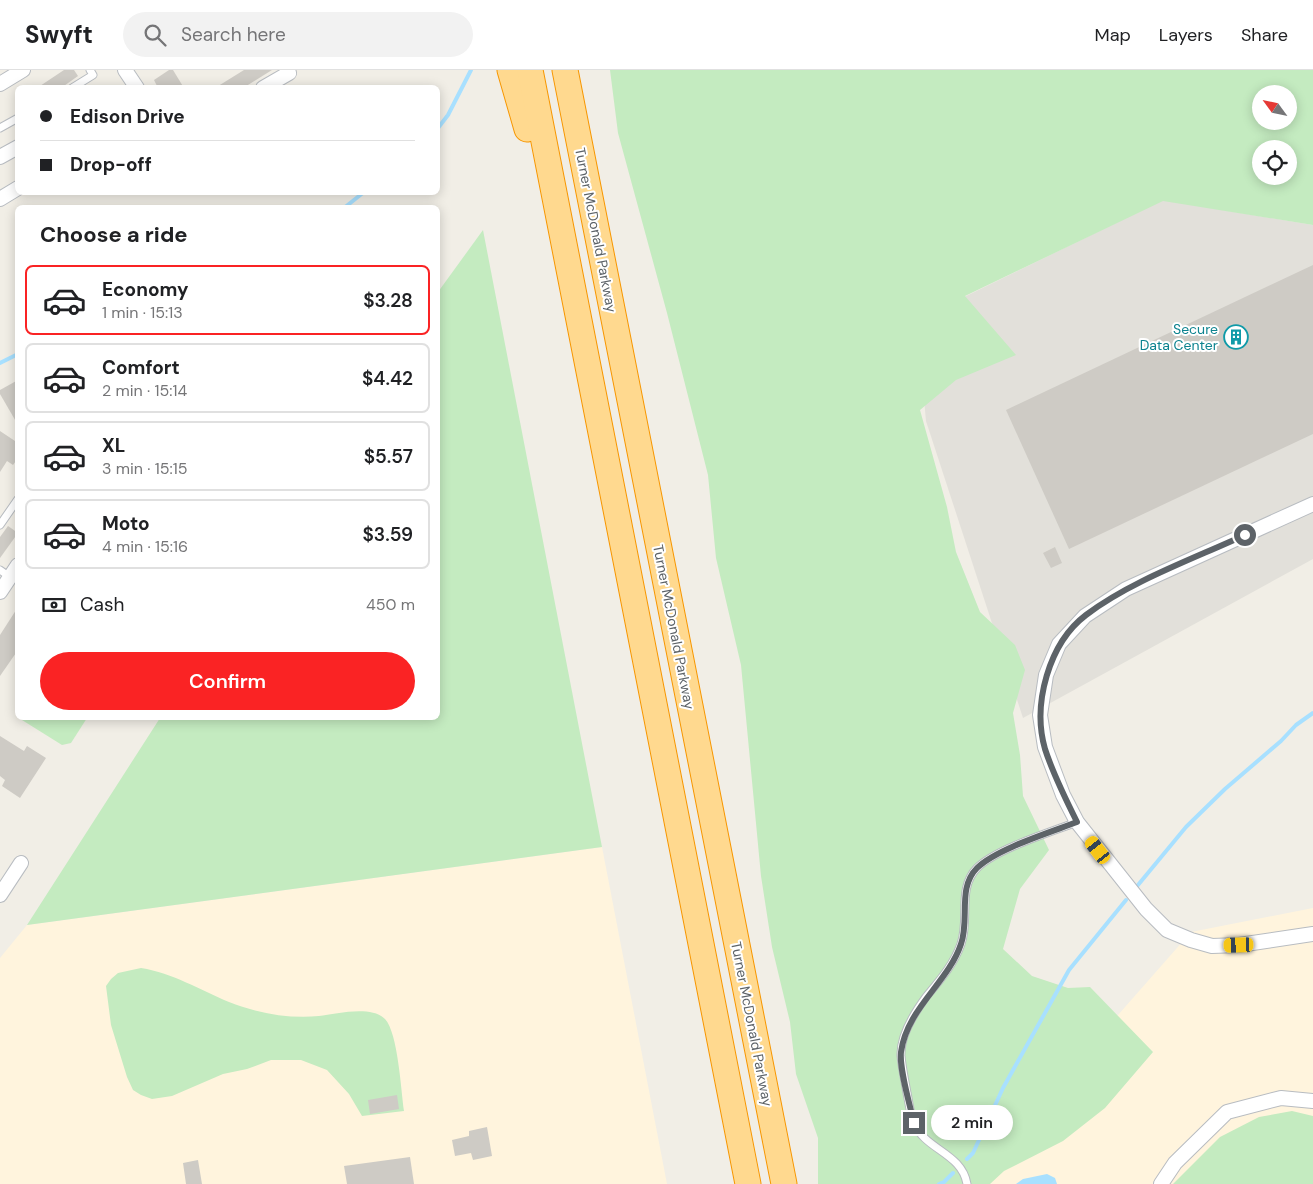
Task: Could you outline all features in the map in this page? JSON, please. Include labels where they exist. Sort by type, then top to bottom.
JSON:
[{"type":"highway","points":[[510,70],[539,169],[561,231]]},
{"type":"highway","points":[[530,70],[748,1184]]},
{"type":"highway","name":"Turner McDonald Parkway","points":[[565,70],[784,1184]]},
{"type":"street","points":[[0,84],[23,70]]},
{"type":"street","points":[[125,70],[135,85]]},
{"type":"street","points":[[268,85],[288,73],[288,70]]},
{"type":"street","points":[[0,157],[15,149]]},
{"type":"street","points":[[0,199],[15,190]]},
{"type":"street","points":[[1313,504],[1126,590],[1084,616],[1059,644],[1046,675],[1040,715],[1045,748],[1063,795],[1077,822],[1146,909],[1167,930],[1212,946],[1239,945],[1313,934]]},
{"type":"street","points":[[0,592],[5,574]]},
{"type":"street","points":[[0,895],[4,880],[21,863]]},
{"type":"street","points":[[1161,1184],[1175,1163],[1227,1112],[1281,1098],[1313,1101]]},
{"type":"lane","points":[[77,85],[93,75],[90,70]]},
{"type":"lane","points":[[0,128],[15,120]]},
{"type":"lane","points":[[0,525],[15,503]]},
{"type":"lane","points":[[966,1184],[966,1177],[958,1163],[922,1136],[914,1123],[901,1054],[905,1035],[926,998],[955,959],[962,942],[966,921],[965,898],[968,880],[977,868],[992,857],[1077,822]]},
{"type":"shaded area","points":[[1163,200],[1313,225],[1313,559],[1023,718],[926,421],[917,320]]},
{"type":"shaded area","points":[[602,847],[667,1184],[0,1184],[0,958],[27,925]]},
{"type":"shaded area","points":[[1313,908],[1313,1184],[887,1184],[1031,1114],[1191,932]]},
{"type":"green space","points":[[610,70],[1313,70],[1313,225],[1163,201],[965,296],[1016,355],[956,380],[920,410],[947,507],[956,552],[980,612],[1015,645],[1025,670],[1013,713],[1020,755],[1023,796],[1049,850],[1020,889],[1003,949],[1032,976],[1068,988],[1090,987],[1153,1052],[1105,1108],[1063,1141],[1004,1171],[990,1184],[818,1184],[818,1138],[796,1074],[790,1022],[772,947],[761,876],[741,665],[716,558],[708,475],[667,313],[618,133]]},
{"type":"green space","points":[[483,230],[602,847],[27,925],[159,720],[440,720],[440,289]]},
{"type":"green space","points":[[22,720],[86,720],[71,743],[62,745]]},
{"type":"green space","points":[[141,968],[153,970],[186,982],[229,1002],[262,1012],[296,1017],[362,1011],[379,1015],[385,1019],[393,1036],[404,1111],[362,1116],[349,1094],[327,1070],[301,1060],[271,1060],[247,1069],[223,1074],[172,1096],[152,1099],[141,1095],[133,1090],[127,1077],[111,1025],[106,986],[118,973]]},
{"type":"green space","points":[[1292,1111],[1313,1116],[1313,1184],[1173,1184],[1220,1137],[1259,1117]]},
{"type":"water","points":[[1047,1174],[1055,1178],[1057,1184],[1016,1184],[1023,1179]]},
{"type":"building","points":[[64,70],[74,70],[78,76],[65,85],[42,85]]},
{"type":"building","points":[[169,70],[173,70],[182,85],[156,85],[154,80]]},
{"type":"building","points":[[244,70],[272,70],[248,85],[220,85]]},
{"type":"building","name":"Secure Data Center","points":[[1313,265],[1313,434],[1069,549],[1006,410]]},
{"type":"building","points":[[15,382],[15,420],[0,394],[0,390]]},
{"type":"building","points":[[0,431],[15,441],[15,462],[13,465],[7,461],[0,472]]},
{"type":"building","points":[[8,526],[15,531],[15,537],[0,558],[0,537]]},
{"type":"building","points":[[1055,547],[1062,563],[1051,568],[1043,553]]},
{"type":"building","points":[[15,612],[15,654],[0,676],[0,635]]},
{"type":"building","points":[[0,736],[24,751],[27,746],[46,758],[20,798],[2,786],[5,780],[0,776]]},
{"type":"building","points":[[397,1095],[399,1109],[370,1114],[368,1100]]},
{"type":"building","points":[[487,1127],[492,1156],[473,1160],[471,1153],[455,1156],[452,1140],[469,1136],[469,1131]]},
{"type":"building","points":[[410,1157],[414,1184],[347,1184],[344,1166]]},
{"type":"building","points":[[198,1160],[202,1184],[186,1184],[183,1163]]},
{"type":"waterway","points":[[440,125],[448,115],[471,70]]},
{"type":"waterway","points":[[348,205],[360,195]]},
{"type":"waterway","points":[[0,363],[15,356]]},
{"type":"waterway","points":[[1138,885],[1186,827],[1225,789],[1281,741],[1296,725],[1313,713]]},
{"type":"waterway","points":[[967,1159],[973,1153],[1003,1088],[1069,970],[1126,900]]},
{"type":"waterway","points":[[939,1184],[944,1182],[953,1173]]},
{"type":"place","name":"Secure Data Center","points":[[1236,337]]},
{"type":"route","points":[[914,1123],[901,1054],[905,1035],[926,998],[955,959],[962,942],[966,921],[965,898],[968,880],[977,868],[992,857],[1077,822],[1063,795],[1045,748],[1040,715],[1046,675],[1059,644],[1084,616],[1126,590],[1245,535]]}]
